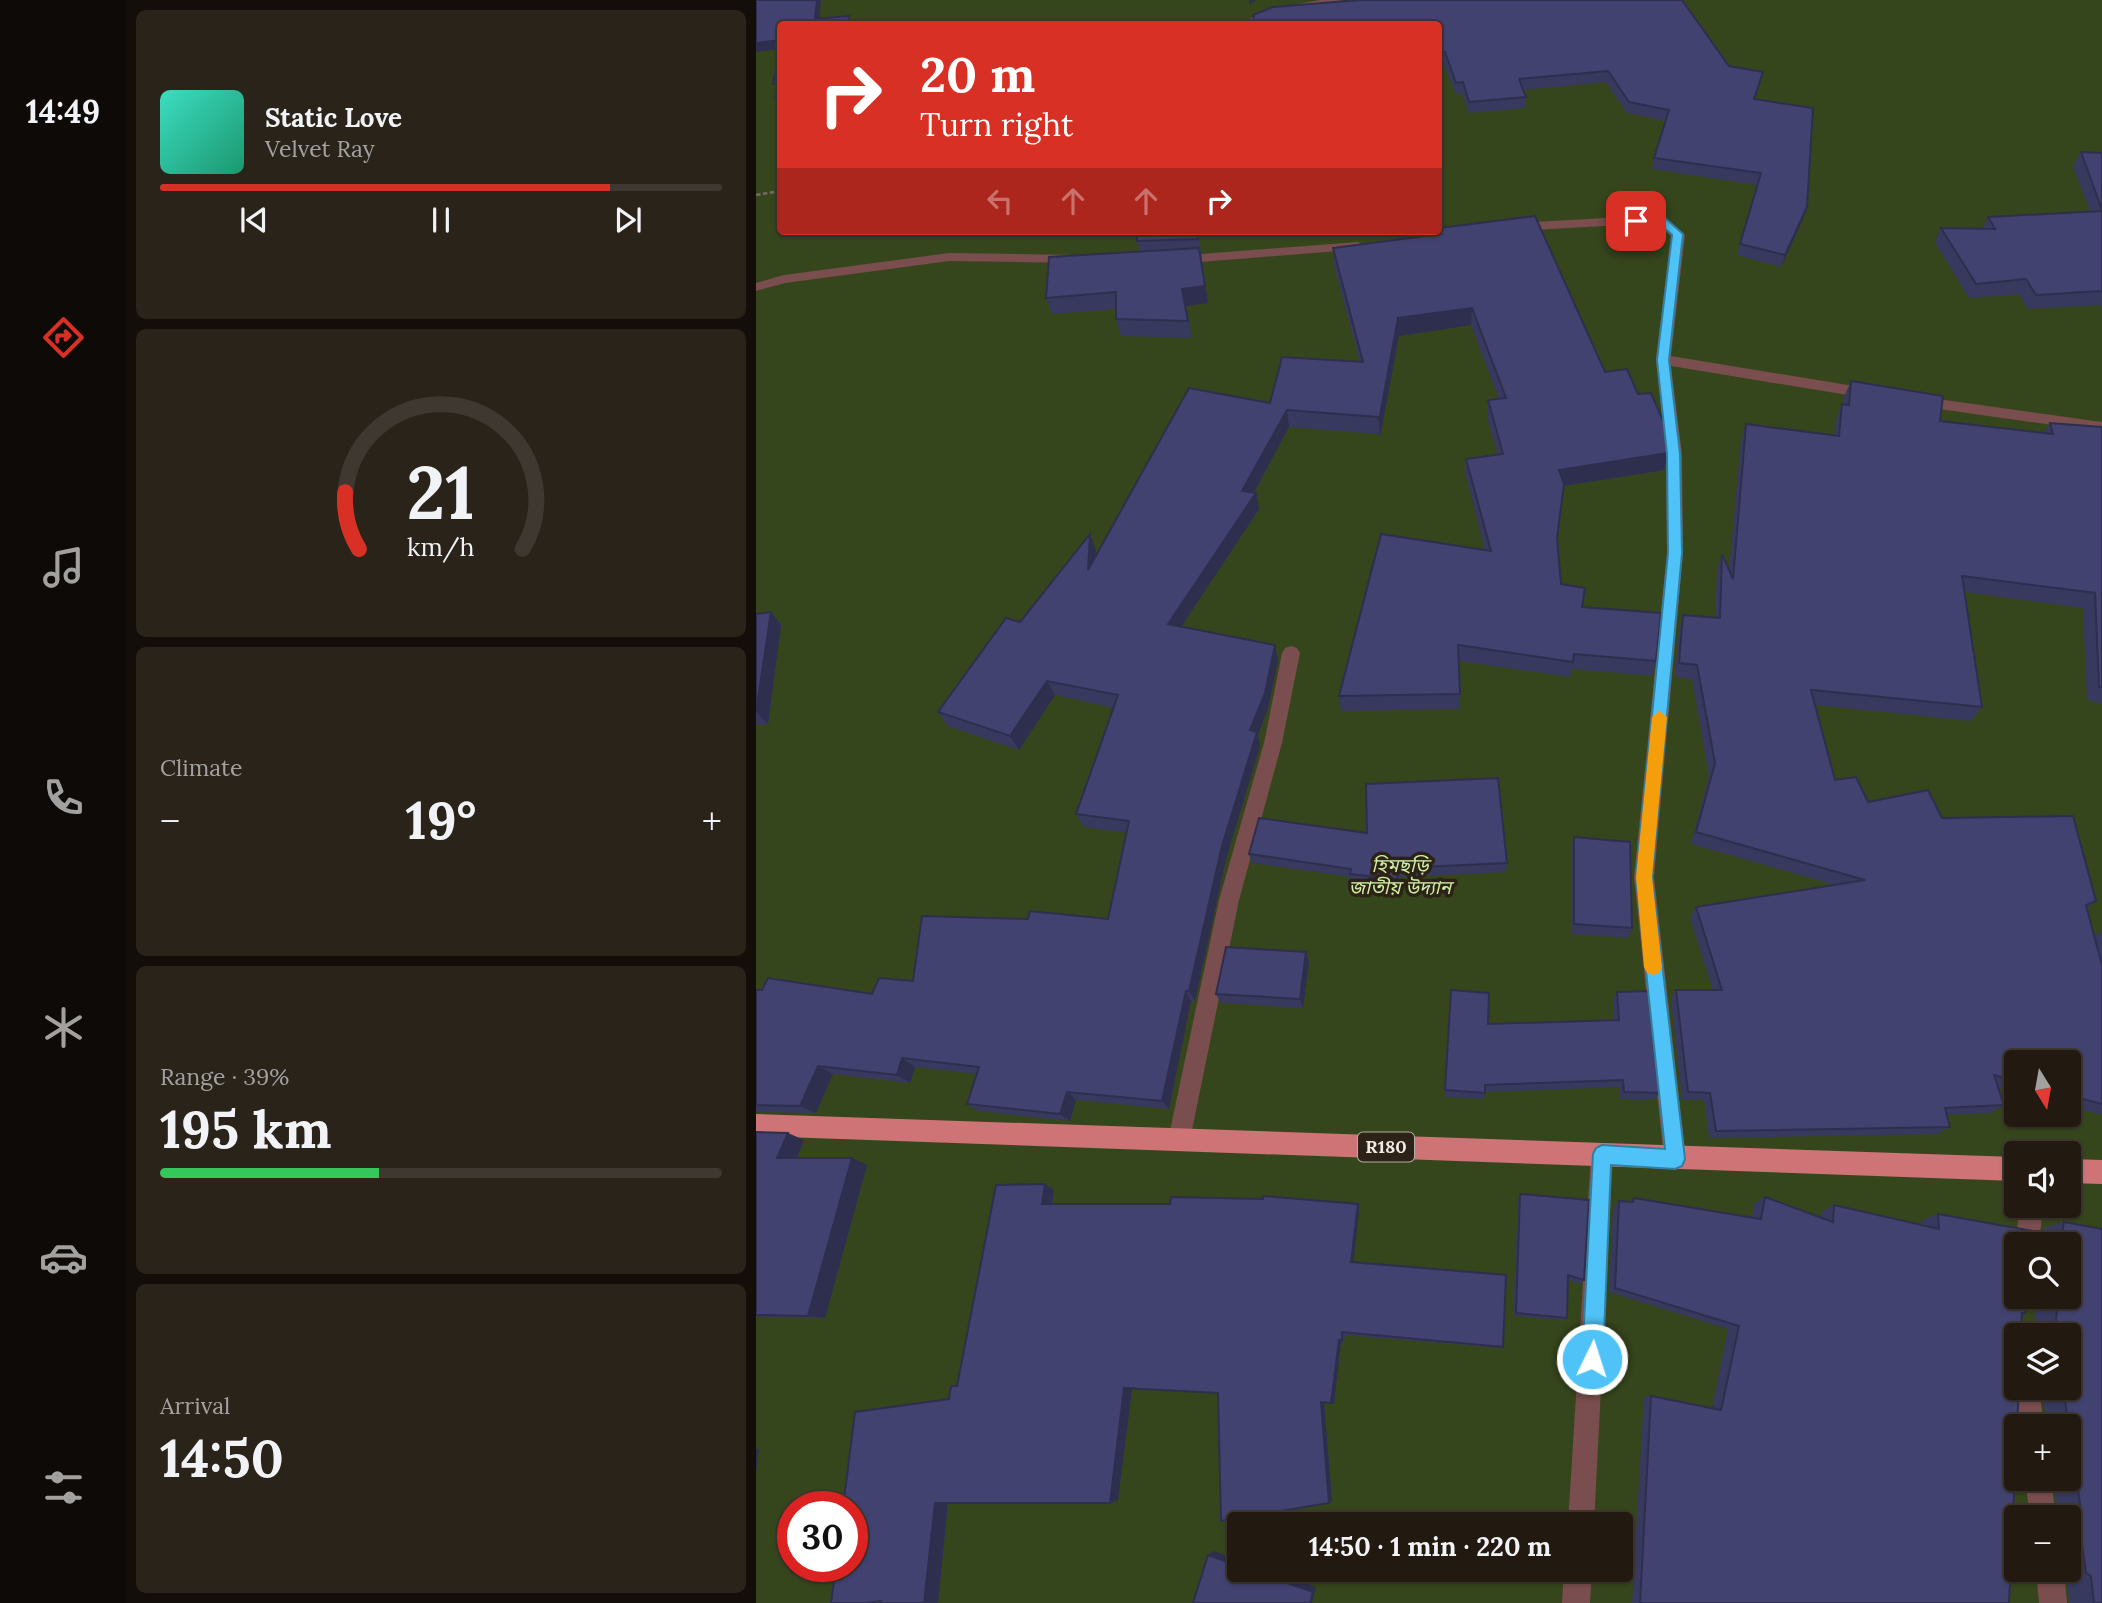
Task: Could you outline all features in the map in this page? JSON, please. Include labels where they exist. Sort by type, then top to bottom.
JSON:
[{"type":"main road","name":"R180","points":[[756,1125],[2004,1169]]},
{"type":"main road","points":[[2081,1171],[2102,1172]]},
{"type":"street","points":[[1252,21],[1275,11],[1339,0]]},
{"type":"street","points":[[1499,229],[1660,219],[1678,234],[1663,360],[1674,454],[1675,553],[1644,877],[1675,1159]]},
{"type":"street","points":[[1154,260],[1367,245]]},
{"type":"street","points":[[756,287],[784,279],[949,257],[1085,259]]},
{"type":"street","points":[[1663,360],[2021,418],[2102,427]]},
{"type":"street","points":[[1179,1140],[1229,900],[1273,743],[1291,653]]},
{"type":"street","points":[[1582,1512],[1602,1154]]},
{"type":"street","points":[[1576,1603],[1577,1582]]},
{"type":"street","points":[[2051,1582],[2053,1603]]},
{"type":"path","points":[[756,195],[777,192]]},
{"type":"green space","name":"হিমছড়ি জাতীয় উদ্যান","points":[[756,0],[2102,0],[2102,1603],[756,1603]]},
{"type":"building","points":[[756,0],[817,0],[815,19],[849,16],[848,21],[777,21],[777,40],[756,43]]},
{"type":"building","points":[[1360,0],[1682,0],[1729,66],[1763,72],[1754,99],[1813,108],[1807,207],[1785,255],[1740,244],[1761,173],[1654,158],[1669,110],[1629,102],[1608,71],[1519,79],[1526,97],[1469,102],[1463,82],[1456,83],[1445,52],[1442,52],[1442,21],[1254,21],[1253,15],[1273,7]]},
{"type":"building","points":[[777,65],[777,84],[773,84]]},
{"type":"building","points":[[2081,152],[2102,153],[2102,210]]},
{"type":"building","points":[[2102,211],[2102,291],[2036,295],[2026,279],[1976,284],[1941,228],[1995,229],[1988,217]]},
{"type":"building","points":[[1535,216],[1605,372],[1627,369],[1638,394],[1651,393],[1666,427],[1668,453],[1559,470],[1564,484],[1557,538],[1561,584],[1585,588],[1582,607],[1661,613],[1656,661],[1574,654],[1573,662],[1458,645],[1460,694],[1339,696],[1381,534],[1491,551],[1466,459],[1503,454],[1488,400],[1506,398],[1472,308],[1398,318],[1379,421],[1378,417],[1287,410],[1242,491],[1256,493],[1168,624],[1275,645],[1265,693],[1250,730],[1257,732],[1222,846],[1162,1101],[1067,1092],[1060,1114],[967,1104],[979,1067],[902,1058],[897,1075],[818,1066],[800,1106],[756,1105],[756,990],[762,990],[768,978],[872,994],[879,978],[913,981],[922,916],[1028,919],[1030,911],[1108,919],[1129,821],[1076,814],[1118,695],[1047,681],[1010,736],[938,712],[1006,618],[1020,622],[1090,534],[1088,570],[1189,388],[1270,403],[1282,357],[1363,362],[1333,248],[1442,235],[1442,228]]},
{"type":"building","points":[[1137,235],[1198,235],[1198,239],[1137,241]]},
{"type":"building","points":[[1199,248],[1205,286],[1182,289],[1188,321],[1116,319],[1116,292],[1046,298],[1049,257]]},
{"type":"building","points":[[1851,381],[1943,396],[1940,421],[2053,434],[2050,423],[2102,427],[2102,687],[2099,687],[2095,593],[1962,576],[1982,707],[1811,690],[1835,780],[1856,777],[1868,802],[1928,790],[1942,818],[2073,816],[2096,901],[2086,905],[2102,965],[2102,1104],[2081,1098],[2081,1050],[2004,1050],[2004,1078],[1994,1075],[2004,1105],[1945,1108],[1950,1127],[1716,1131],[1710,1093],[1688,1092],[1676,990],[1722,990],[1696,907],[1865,880],[1696,832],[1715,763],[1697,665],[1679,663],[1683,615],[1720,618],[1722,554],[1733,579],[1746,424],[1839,436],[1842,404],[1849,405]]},
{"type":"building","points":[[771,612],[756,712],[756,614]]},
{"type":"building","points":[[1498,778],[1507,863],[1399,868],[1397,879],[1350,874],[1351,869],[1249,854],[1259,818],[1367,833],[1366,784]]},
{"type":"building","points":[[1574,837],[1630,842],[1632,928],[1574,924]]},
{"type":"building","points":[[1226,947],[1306,952],[1300,999],[1216,994]]},
{"type":"building","points":[[1451,990],[1489,993],[1488,1024],[1619,1020],[1617,992],[1649,991],[1660,1093],[1624,1092],[1623,1080],[1485,1085],[1485,1093],[1445,1090]]},
{"type":"building","points":[[756,1132],[788,1133],[777,1158],[852,1158],[808,1316],[756,1315]]},
{"type":"building","points":[[1045,1184],[1042,1204],[1170,1204],[1171,1197],[1263,1199],[1263,1196],[1358,1204],[1351,1262],[1506,1275],[1503,1347],[1342,1332],[1331,1403],[1321,1402],[1329,1503],[1275,1512],[1227,1512],[1227,1520],[1221,1521],[1218,1393],[1124,1388],[1110,1503],[935,1503],[924,1603],[831,1603],[834,1582],[868,1582],[868,1491],[845,1491],[855,1412],[949,1399],[951,1386],[957,1386],[996,1185]]},
{"type":"building","points":[[1520,1194],[1589,1200],[1584,1280],[1568,1275],[1567,1318],[1516,1313]]},
{"type":"building","points":[[1765,1197],[1833,1222],[1834,1205],[1939,1229],[1938,1214],[2033,1231],[2004,1232],[2004,1309],[2026,1309],[2025,1313],[2022,1313],[2022,1323],[2004,1323],[2004,1400],[2018,1400],[2018,1414],[2004,1414],[2004,1491],[2014,1491],[2014,1505],[2004,1505],[2004,1582],[2010,1582],[2009,1603],[1640,1603],[1651,1396],[1721,1410],[1739,1326],[1615,1288],[1619,1201],[1633,1202],[1634,1198],[1761,1219]]},
{"type":"building","points":[[2064,1222],[2102,1229],[2102,1603],[2094,1603],[2091,1576],[2086,1573],[2081,1538],[2078,1491],[2081,1491],[2081,1414],[2067,1414],[2065,1400],[2081,1400],[2081,1323],[2056,1323],[2057,1309],[2081,1309],[2081,1232],[2062,1232]]},
{"type":"building","points":[[1208,1555],[1227,1562],[1227,1582],[1284,1582],[1313,1592],[1310,1603],[1193,1603]]},
{"type":"slow traffic","points":[[1653,967],[1644,877],[1659,717]]},
{"type":"route","points":[[1592,1359],[1602,1154],[1675,1159],[1644,877],[1675,553],[1674,454],[1663,360],[1678,234],[1660,219],[1636,221]]}]
